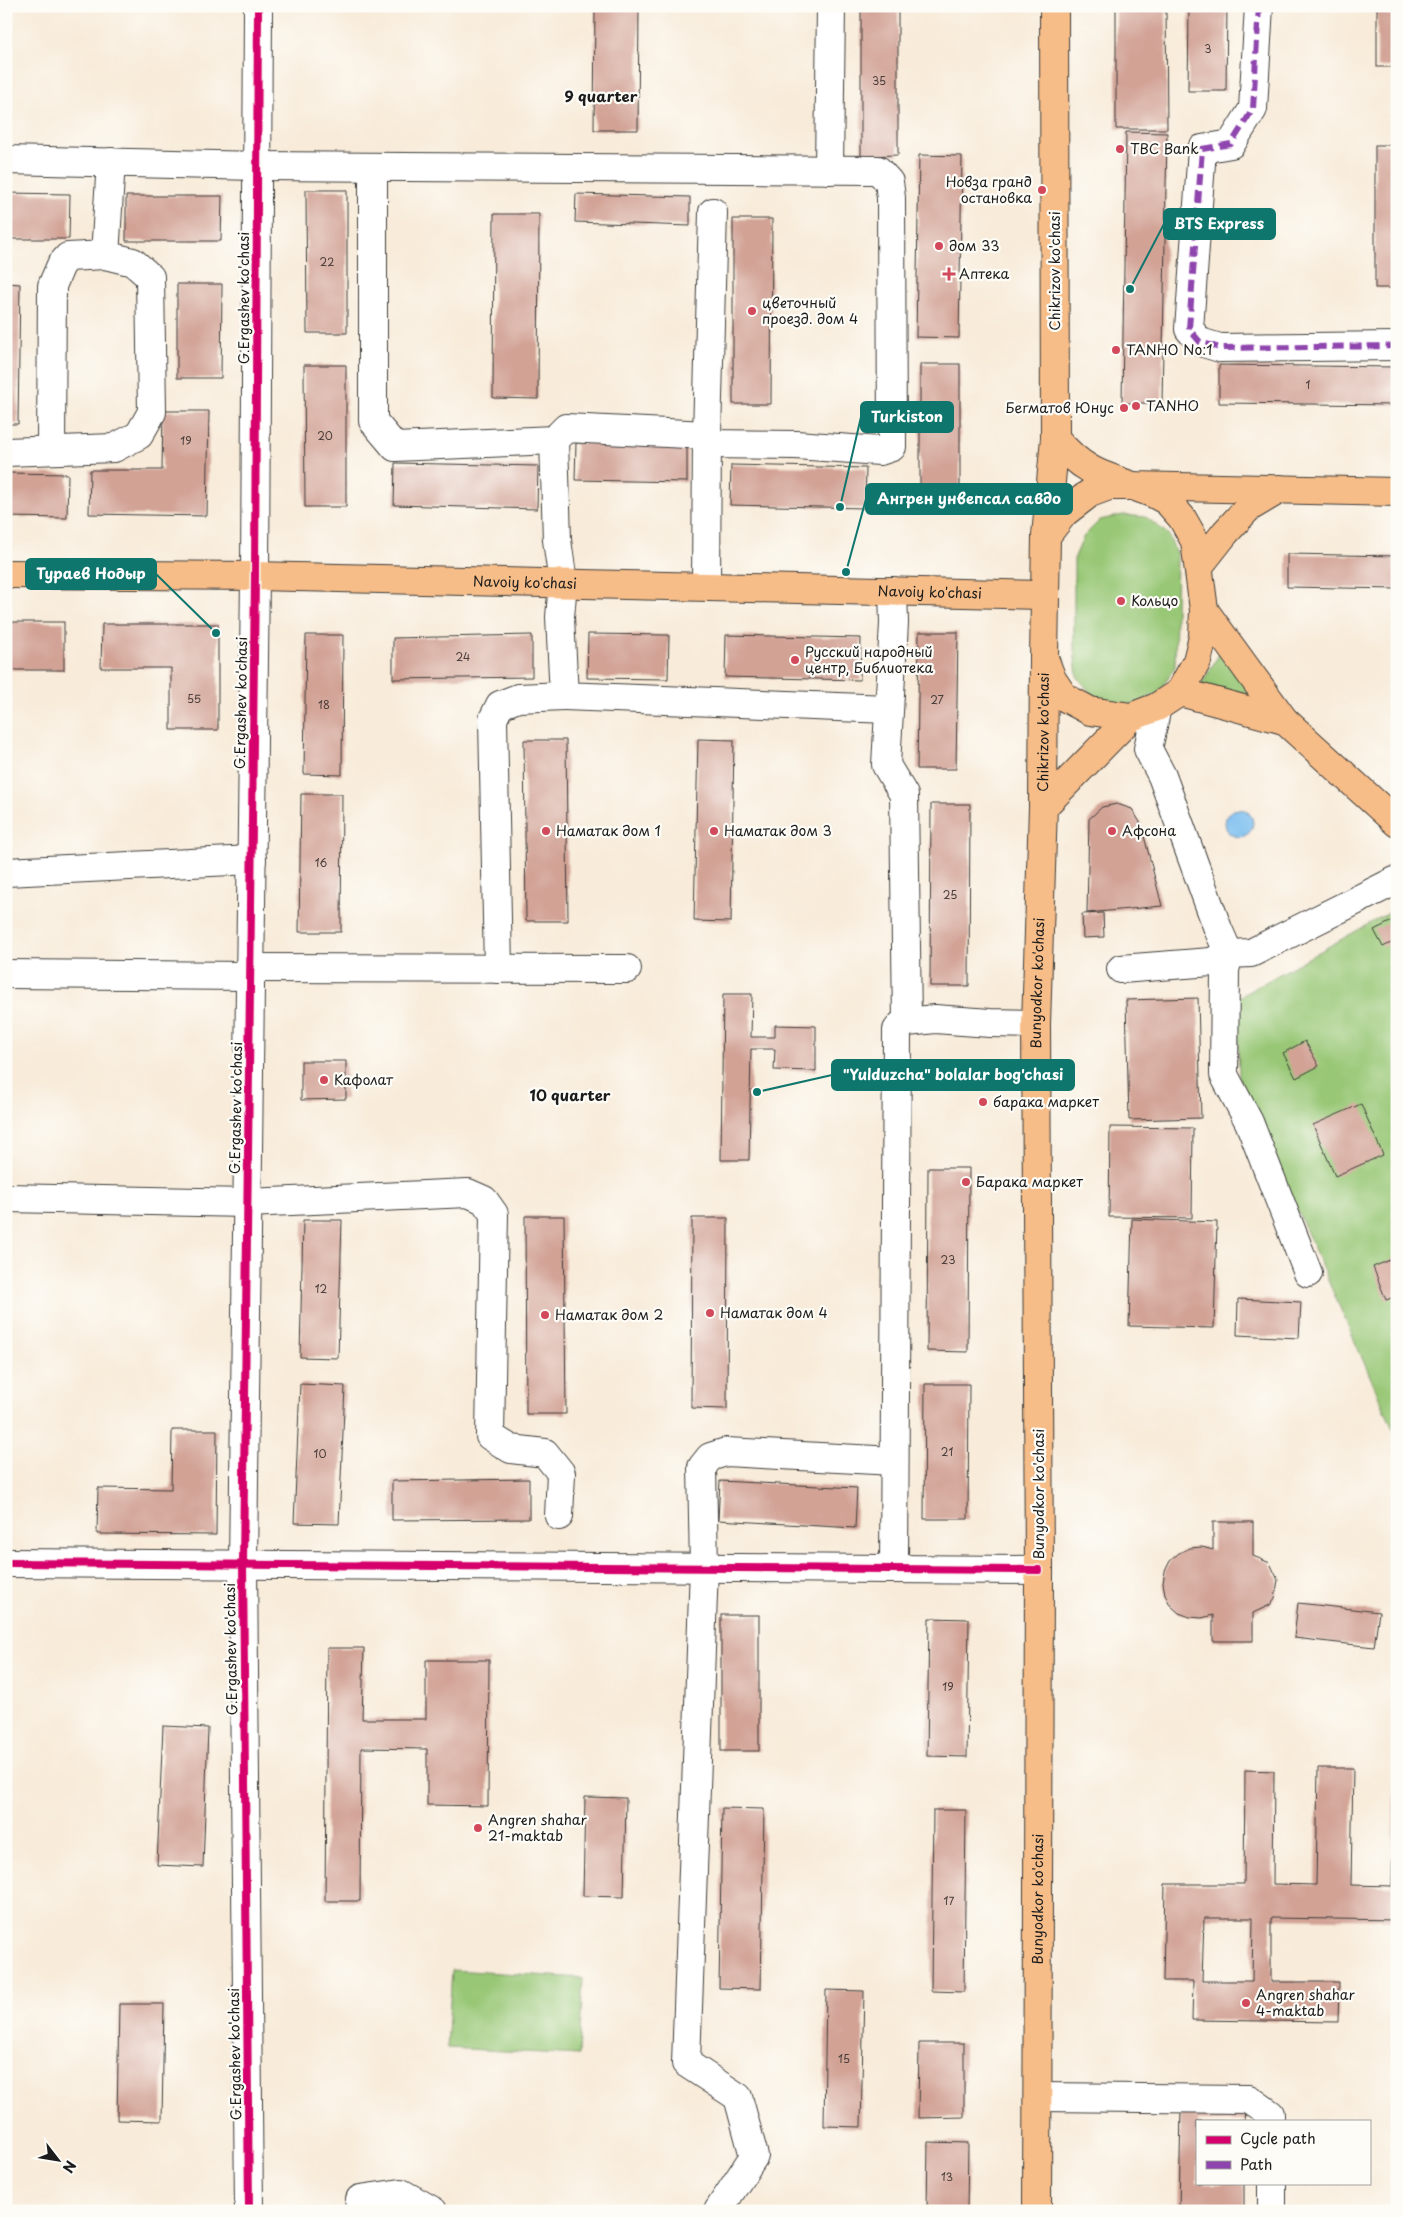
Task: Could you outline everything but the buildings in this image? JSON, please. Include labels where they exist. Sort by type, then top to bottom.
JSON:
[{"type":"main road","name":"Chikrizov ko'chasi","points":[[1043,807],[1044,595],[1046,536],[1055,438],[1054,6]]},
{"type":"main road","points":[[1043,807],[1131,717],[1157,707],[1180,692],[1198,661],[1203,637],[1204,610],[1195,541],[1182,518],[1167,501],[1154,494],[1096,473],[1071,457],[1055,438]]},
{"type":"main road","points":[[1046,536],[1064,513],[1090,494],[1109,486],[1397,492]]},
{"type":"main road","points":[[1199,566],[1248,508],[1280,489]]},
{"type":"main road","name":"Navoiy ko'chasi","points":[[6,574],[255,576],[1044,595]]},
{"type":"main road","points":[[1204,610],[1284,720],[1397,823]]},
{"type":"main road","points":[[1044,658],[1052,679],[1064,697],[1090,711],[1131,717]]},
{"type":"main road","points":[[1180,692],[1284,720]]},
{"type":"main road","name":"Bunyodkor ko'chasi","points":[[1037,2211],[1039,1570],[1036,1024],[1043,807]]},
{"type":"street","name":"G.Ergashev ko'chasi","points":[[249,2211],[243,1564],[255,576],[258,6]]},
{"type":"street","points":[[829,170],[831,6]]},
{"type":"street","points":[[1259,6],[1253,108],[1232,144],[1202,149],[1189,329],[1200,342],[1220,348],[1397,346]]},
{"type":"street","points":[[6,160],[257,166],[878,170],[889,182],[891,198],[892,447],[880,451],[707,440],[566,428],[554,440],[395,448],[373,421],[373,167]]},
{"type":"street","points":[[105,255],[111,162]]},
{"type":"street","points":[[706,586],[707,440],[714,212]]},
{"type":"street","points":[[6,452],[114,448],[139,435],[152,412],[150,277],[133,262],[105,255],[68,257],[61,266],[52,286],[51,450]]},
{"type":"street","points":[[554,440],[557,540],[562,583],[560,617],[564,696]]},
{"type":"street","points":[[893,591],[894,624],[886,765],[904,796],[907,1022]]},
{"type":"street","points":[[498,969],[493,719],[500,705],[518,698],[564,696],[888,709]]},
{"type":"street","points":[[1157,707],[1148,750],[1162,776],[1229,954],[1225,970],[1224,1075],[1250,1122],[1308,1273]]},
{"type":"street","points":[[6,872],[252,860]]},
{"type":"street","points":[[1121,969],[1211,962],[1229,954],[1251,954],[1397,880]]},
{"type":"street","points":[[6,974],[627,969]]},
{"type":"street","points":[[894,1569],[896,1036],[901,1025],[907,1022],[935,1019],[1036,1024]]},
{"type":"street","points":[[6,1198],[247,1203],[468,1193],[484,1200],[494,1214],[490,1436],[511,1449],[544,1453],[560,1473],[558,1516]]},
{"type":"street","points":[[718,2211],[754,2156],[738,2097],[686,2063],[704,1568],[702,1467],[710,1457],[726,1452],[894,1460]]},
{"type":"street","points":[[6,1563],[1039,1570]]},
{"type":"street","points":[[1038,2097],[1249,2099],[1270,2114],[1270,2120]]},
{"type":"street","points":[[360,2211],[360,2199],[401,2193],[434,2211]]},
{"type":"green space","points":[[1123,515],[1146,517],[1168,534],[1177,555],[1175,667],[1158,693],[1135,704],[1115,704],[1092,695],[1077,676],[1074,649],[1074,559],[1084,536],[1100,520]]},
{"type":"green space","points":[[1221,651],[1254,700],[1201,685]]},
{"type":"green space","points":[[1397,908],[1397,1438],[1239,1077],[1237,998]]},
{"type":"green space","points":[[452,1970],[583,1978],[579,2055],[447,2048]]},
{"type":"green space","points":[[1394,2155],[1397,2155],[1397,2211],[1392,2211]]},
{"type":"water","points":[[1239,809],[1249,813],[1253,823],[1249,833],[1239,837],[1229,833],[1225,823],[1229,813]]},
{"type":"marked path","points":[[1259,6],[1253,109],[1231,144],[1202,149],[1189,329],[1200,342],[1220,348],[1397,346]]},
{"type":"cycle path","points":[[249,2211],[243,1564],[255,576],[258,6]]},
{"type":"cycle path","points":[[6,1563],[1039,1570]]},
{"type":"place","name":"TBC Bank","points":[[1120,149]]},
{"type":"place","name":"Новза гранд остановка","points":[[1042,190]]},
{"type":"place","name":"дом 33","points":[[939,246]]},
{"type":"place","name":"Аптека","points":[[949,274]]},
{"type":"place","name":"BTS Express","points":[[1130,289]]},
{"type":"place","name":"цветочный проезд. дом 4","points":[[752,311]]},
{"type":"place","name":"TANHO No:1","points":[[1116,350]]},
{"type":"place","name":"TANHO","points":[[1136,406]]},
{"type":"place","name":"Бегматов Юнус","points":[[1124,408]]},
{"type":"place","name":"Turkiston","points":[[840,507]]},
{"type":"place","name":"Ангрен унвепсал савдо","points":[[846,572]]},
{"type":"place","name":"Кольцо","points":[[1121,601]]},
{"type":"place","name":"Тураев Нодыр","points":[[216,633]]},
{"type":"place","name":"Русский народный центр, Библиотека","points":[[795,660]]},
{"type":"place","name":"Наматак дом 1","points":[[546,831]]},
{"type":"place","name":"Наматак дом 3","points":[[714,831]]},
{"type":"place","name":"Афсона","points":[[1112,831]]},
{"type":"place","name":"Кафолат","points":[[324,1080]]},
{"type":"place","name":"\"Yulduzcha\" bolalar bog'chasi","points":[[757,1092]]},
{"type":"place","name":"барака маркет","points":[[983,1102]]},
{"type":"place","name":"Барака маркет","points":[[966,1182]]},
{"type":"place","name":"Наматак дом 4","points":[[710,1313]]},
{"type":"place","name":"Наматак дом 2","points":[[545,1315]]},
{"type":"place","name":"Angren shahar 21-maktab","points":[[478,1828]]},
{"type":"place","name":"Angren shahar 4-maktab","points":[[1246,2003]]},
{"type":"district","name":"9 quarter","points":[[601,97]]},
{"type":"district","name":"10 quarter","points":[[570,1096]]}]
